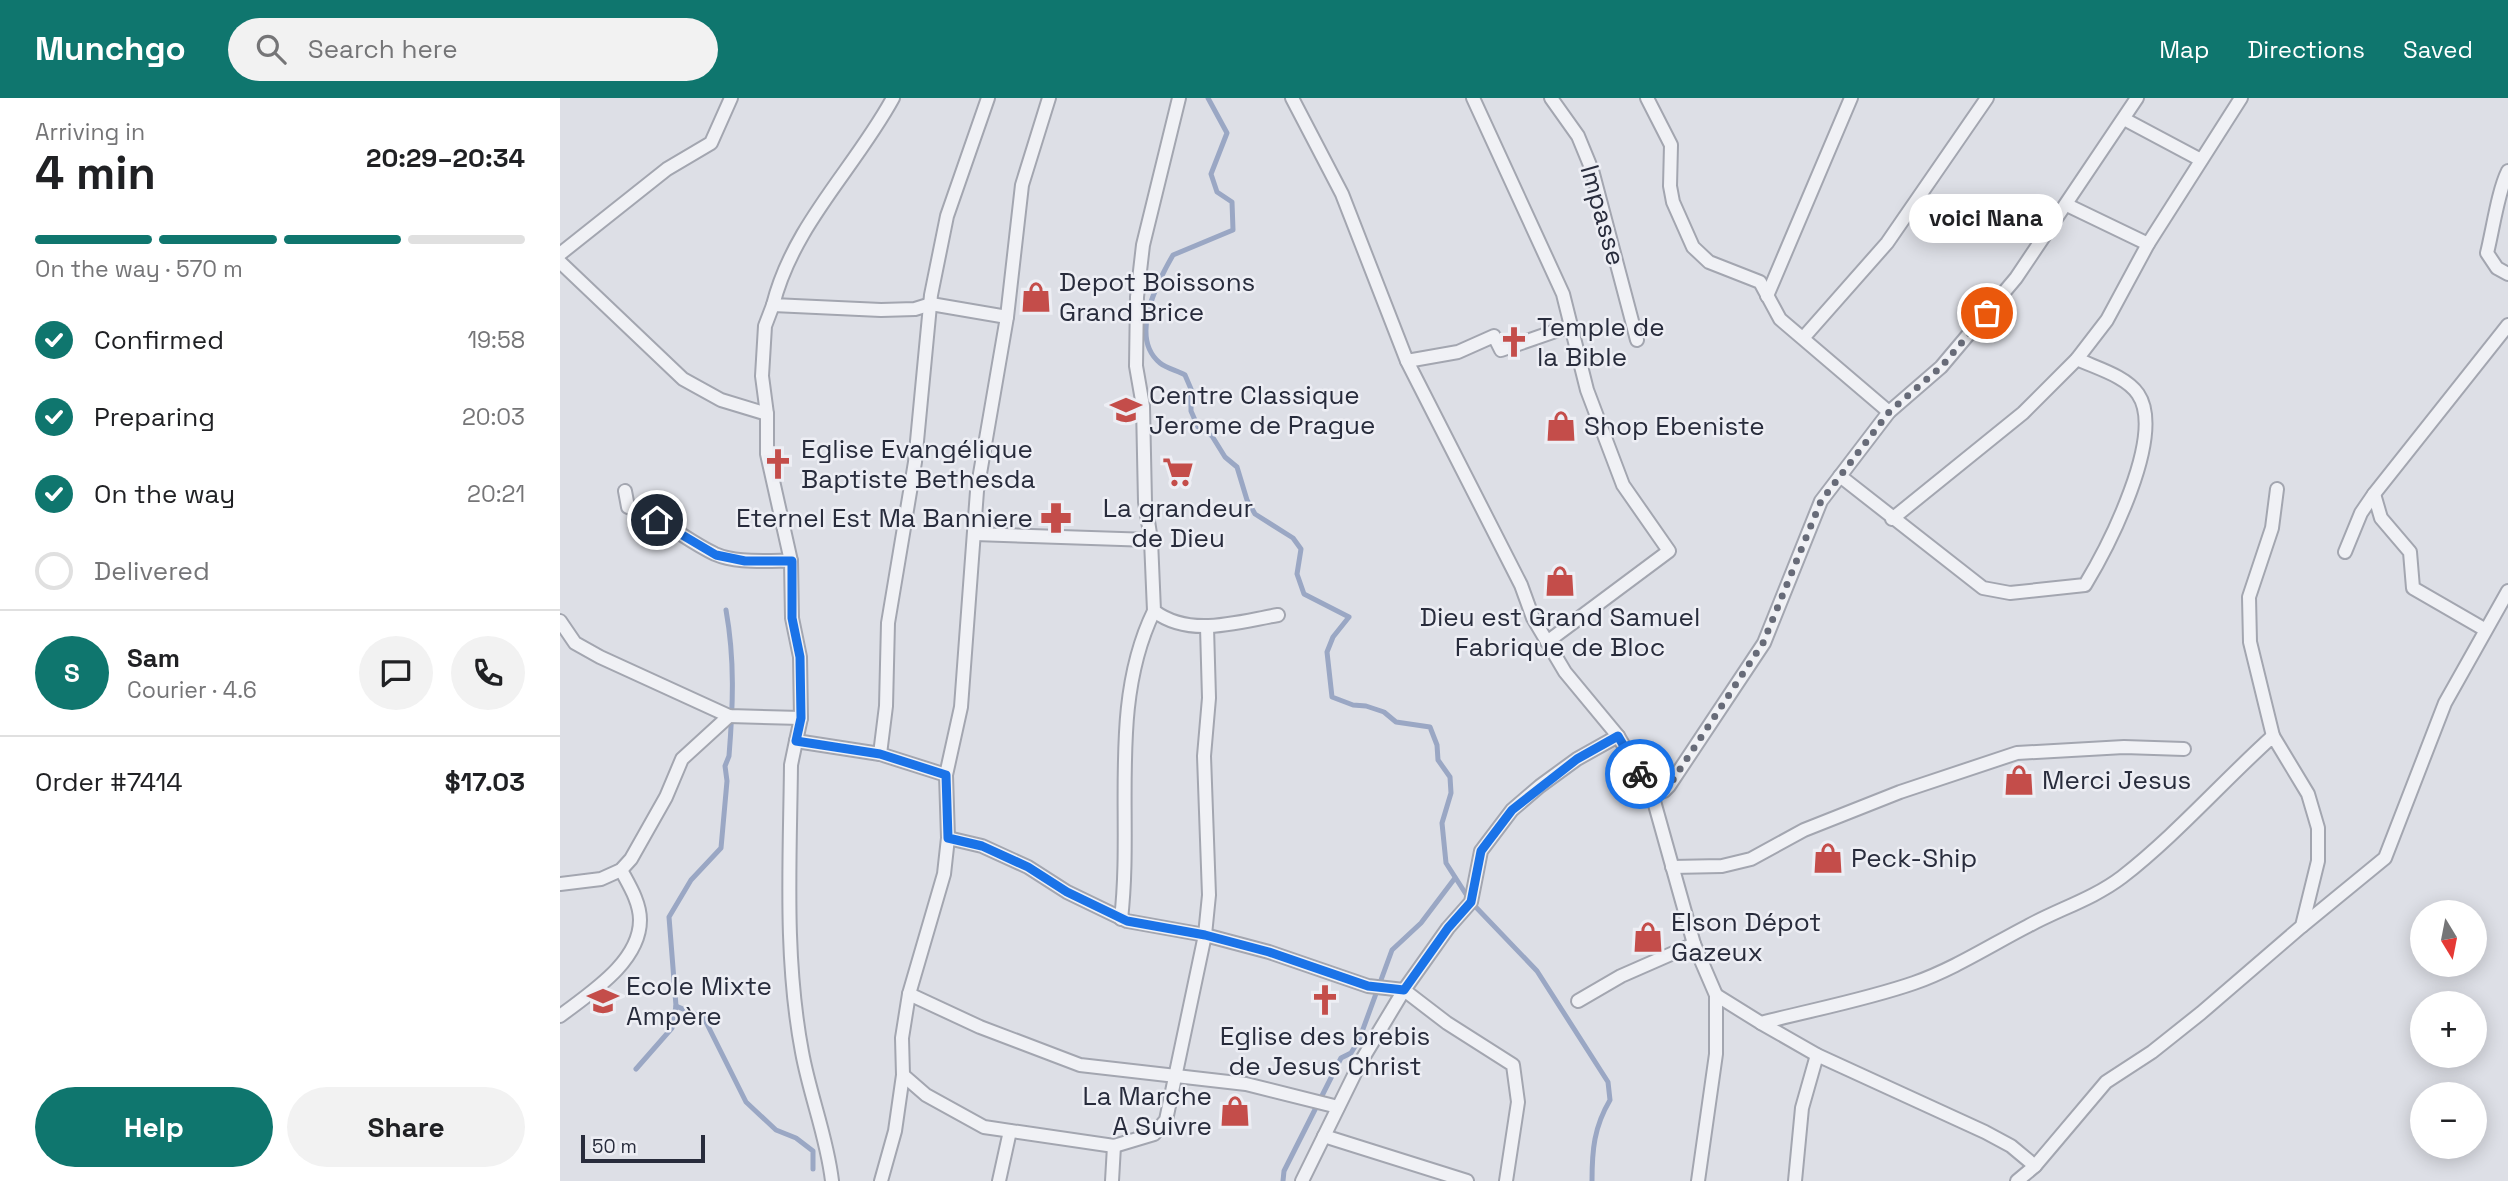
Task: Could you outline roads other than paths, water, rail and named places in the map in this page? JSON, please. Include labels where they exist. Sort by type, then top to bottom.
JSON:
[{"type":"street","points":[[560,254],[667,169],[711,143],[731,98]]},
{"type":"street","points":[[832,1181],[829,1152],[802,1053],[792,975],[790,765],[801,718],[800,657],[792,618],[792,561],[767,454],[767,414],[762,376],[765,326],[794,249],[832,187],[875,131],[893,98]]},
{"type":"street","points":[[880,754],[886,706],[888,623],[915,462],[931,304],[947,216],[988,98]]},
{"type":"street","points":[[881,1181],[895,1131],[904,1075],[902,1038],[909,994],[944,874],[948,838],[946,775],[961,707],[976,491],[1007,317],[1022,185],[1049,98]]},
{"type":"street","points":[[1121,919],[1126,844],[1125,752],[1132,680],[1141,638],[1154,611],[1151,540],[1145,489],[1143,406],[1136,366],[1137,297],[1143,245],[1179,98]]},
{"type":"street","points":[[1292,98],[1342,194],[1406,361],[1547,642],[1565,672],[1618,736],[1652,794],[1694,944],[1716,995],[1716,1054],[1698,1181]]},
{"type":"street","points":[[1473,98],[1563,294],[1587,390],[1623,485],[1669,551],[1547,642]]},
{"type":"street","name":"Impasse","points":[[1551,98],[1578,136],[1592,170],[1637,340]]},
{"type":"street","points":[[1647,98],[1671,145],[1670,186],[1673,202],[1693,247],[1709,262],[1760,282],[1780,319],[1889,412]]},
{"type":"street","points":[[1767,296],[1851,98]]},
{"type":"street","points":[[1804,337],[1887,243],[1987,98]]},
{"type":"street","points":[[1652,794],[1664,791],[1669,786],[1763,643],[1821,501],[1889,412],[1941,367],[2016,278],[2137,98]]},
{"type":"street","points":[[1892,519],[2023,413],[2077,359],[2107,320],[2148,244],[2241,98]]},
{"type":"street","points":[[2124,119],[2201,160]]},
{"type":"street","points":[[2508,171],[2501,185],[2500,203],[2487,253],[2497,268],[2508,274]]},
{"type":"street","points":[[2067,205],[2148,244]]},
{"type":"street","points":[[560,262],[684,379],[721,400],[767,414]]},
{"type":"street","points":[[773,304],[881,310],[915,309],[931,304],[1007,317]]},
{"type":"street","points":[[2345,552],[2361,513],[2374,494],[2508,325]]},
{"type":"street","points":[[1406,361],[1458,352],[1494,336],[1501,351],[1570,326]]},
{"type":"street","points":[[1840,476],[1983,588],[2010,593],[2085,584],[2126,503],[2147,422],[2145,407],[2137,391],[2115,376],[2077,359]]},
{"type":"street","points":[[2277,489],[2272,528],[2249,597],[2250,642],[2273,737],[2308,794],[2318,828],[2318,861],[2302,926]]},
{"type":"street","points":[[625,491],[628,507],[643,511],[716,555],[745,561],[792,561]]},
{"type":"street","points":[[2374,494],[2381,518],[2410,552],[2413,588],[2484,629]]},
{"type":"street","points":[[975,534],[1151,540]]},
{"type":"street","points":[[2017,1181],[2035,1166],[2106,1082],[2182,1028],[2385,858],[2445,703],[2484,629],[2508,591]]},
{"type":"street","points":[[1154,611],[1177,624],[1207,627],[1278,615]]},
{"type":"street","points":[[560,621],[575,643],[729,716],[801,718]]},
{"type":"street","points":[[904,1075],[926,1095],[955,1114],[984,1127],[1114,1146],[1154,1134],[1166,1120],[1205,935],[1209,863],[1204,756],[1209,698],[1207,627]]},
{"type":"street","points":[[560,884],[601,879],[621,870],[631,859],[666,797],[682,758],[729,716]]},
{"type":"street","points":[[1302,1181],[1360,1063],[1404,990],[1448,928],[1471,902],[1481,851],[1512,810],[1577,759],[1618,736]]},
{"type":"street","points":[[1760,1023],[1915,983],[2089,898],[2120,878],[2168,838],[2227,778],[2273,737]]},
{"type":"street","points":[[796,741],[880,754],[946,775]]},
{"type":"street","points":[[1672,867],[1722,866],[1751,859],[1804,830],[1900,792],[2017,753],[2112,747],[2184,749]]},
{"type":"street","points":[[948,838],[982,846],[1028,867],[1067,892],[1121,919],[1205,935],[1269,952],[1368,986],[1404,990],[1447,1023],[1513,1065],[1518,1102],[1506,1181]]},
{"type":"street","points":[[560,1016],[634,949],[640,919],[634,895],[621,870]]},
{"type":"street","points":[[1578,1001],[1621,976],[1694,944]]},
{"type":"street","points":[[909,994],[980,1027],[1080,1065],[1246,1084],[1338,1107]]},
{"type":"street","points":[[1716,995],[1817,1055],[1985,1132],[2011,1146],[2035,1166]]},
{"type":"street","points":[[1794,1181],[1802,1108],[1817,1055]]},
{"type":"street","points":[[999,1181],[1010,1131]]},
{"type":"street","points":[[1324,1136],[1467,1181]]},
{"type":"street","points":[[1112,1181],[1114,1146]]},
{"type":"waterway","points":[[1208,98],[1227,133],[1211,174],[1217,192],[1232,202],[1233,230],[1173,255],[1160,279],[1149,309],[1146,339],[1151,352],[1160,363],[1185,375],[1191,389],[1191,411],[1198,427],[1212,436],[1225,457],[1237,467],[1247,500],[1255,514],[1293,538],[1301,549],[1297,574],[1304,594],[1349,617],[1333,637],[1327,652],[1332,697],[1384,712],[1396,722],[1430,727],[1437,745],[1438,760],[1450,777],[1451,793],[1442,823],[1446,863],[1471,902],[1537,971],[1608,1082],[1610,1100],[1600,1120],[1595,1139],[1592,1181]]},
{"type":"waterway","points":[[636,1069],[672,1028],[676,1006],[669,917],[691,880],[721,848],[727,781],[725,766],[729,756],[732,701],[731,647],[726,610]]},
{"type":"waterway","points":[[1283,1181],[1284,1171],[1341,1058],[1351,1053],[1359,1040],[1392,950],[1421,923],[1455,878]]},
{"type":"waterway","points":[[676,1006],[704,1018],[746,1102],[776,1130],[796,1138],[813,1151],[813,1169]]},
{"type":"place","name":"Depot Boissons Grand Brice","points":[[1036,297]]},
{"type":"place","name":"voici Nana","points":[[1987,313]]},
{"type":"place","name":"Temple de la Bible","points":[[1514,342]]},
{"type":"place","name":"Centre Classique Jerome de Prague","points":[[1126,410]]},
{"type":"place","name":"Shop Ebeniste","points":[[1561,426]]},
{"type":"place","name":"Eglise Evangélique Baptiste Bethesda","points":[[778,464]]},
{"type":"place","name":"La grandeur de Dieu","points":[[1178,472]]},
{"type":"place","name":"Eternel Est Ma Banniere","points":[[1056,518]]},
{"type":"place","name":"Dieu est Grand Samuel Fabrique de Bloc","points":[[1560,581]]},
{"type":"place","name":"Merci Jesus","points":[[2019,780]]},
{"type":"place","name":"Peck-Ship","points":[[1828,858]]},
{"type":"place","name":"Elson Dépot Gazeux","points":[[1648,937]]},
{"type":"place","name":"Eglise des brebis de Jesus Christ","points":[[1325,1000]]},
{"type":"place","name":"Ecole Mixte Ampère","points":[[603,1001]]},
{"type":"place","name":"La Marche A Suivre","points":[[1235,1111]]}]
